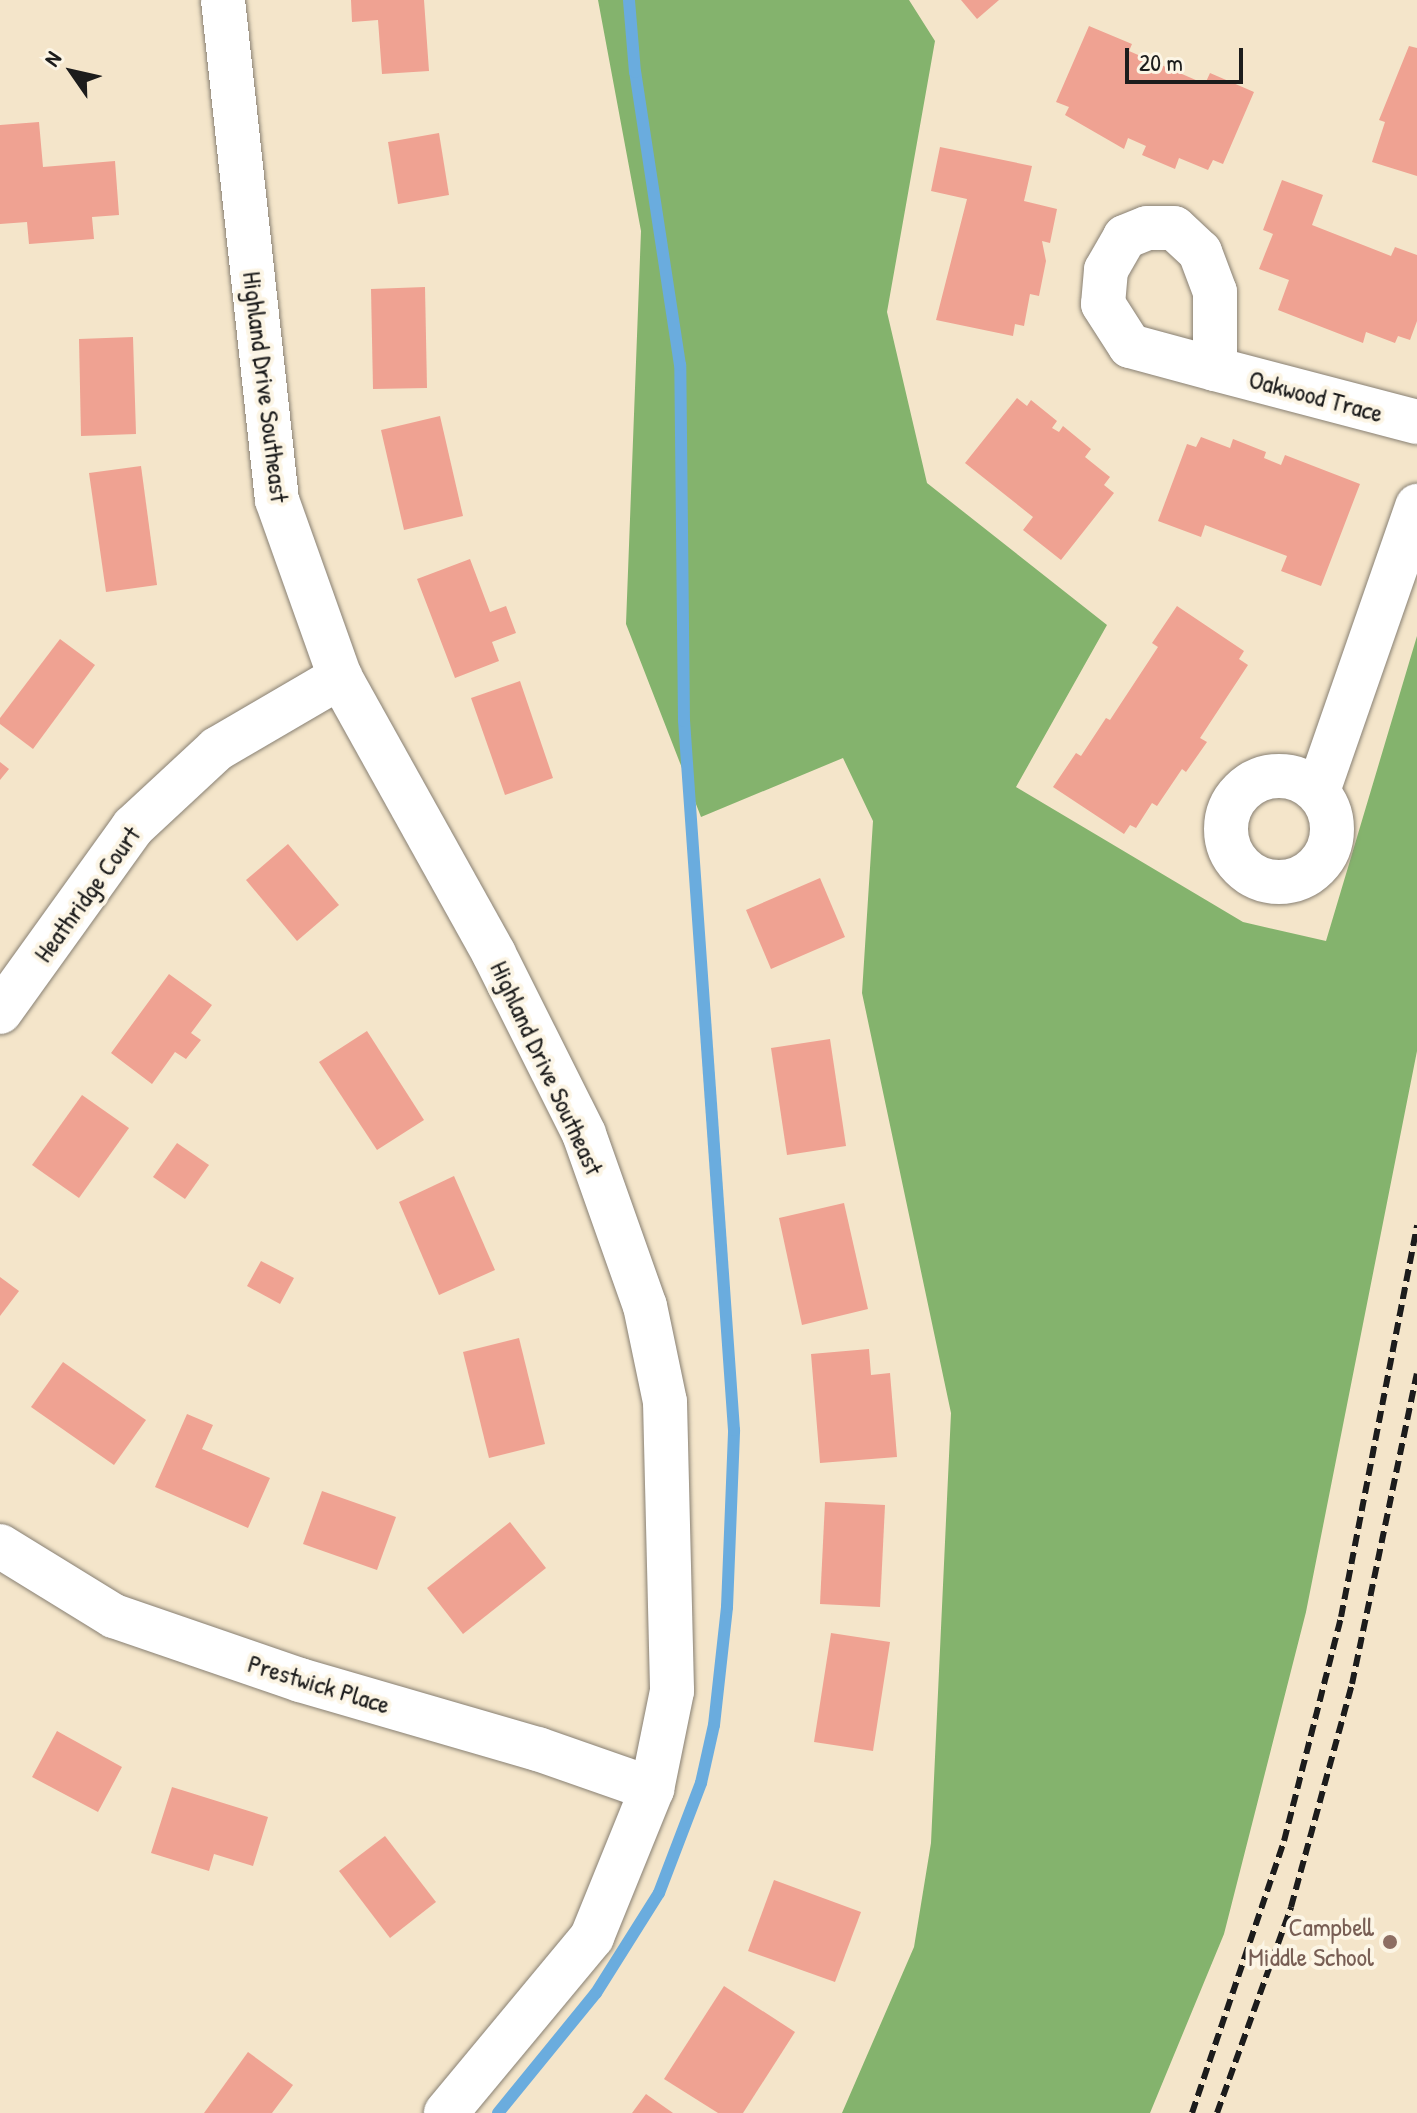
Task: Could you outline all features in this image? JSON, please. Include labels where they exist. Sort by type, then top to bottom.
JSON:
[{"type":"street","name":"Highland Drive Southeast","points":[[223,0],[277,500],[340,677],[494,954],[584,1134],[645,1306],[665,1402],[672,1676],[652,1789],[592,1937],[446,2113]]},
{"type":"street","name":"Oakwood Trace","points":[[1215,369],[1417,422]]},
{"type":"street","points":[[1318,791],[1417,506]]},
{"type":"street","name":"Heathridge Court","points":[[0,1012],[133,827],[217,749],[340,677]]},
{"type":"street","name":"Prestwick Place","points":[[0,1546],[114,1616],[300,1680],[538,1749],[652,1789]]},
{"type":"green space","points":[[598,0],[909,0],[935,41],[887,312],[927,483],[1107,625],[1016,787],[1243,922],[1326,941],[1417,636],[1417,1051],[1306,1612],[1224,1934],[1150,2113],[842,2113],[914,1947],[931,1843],[951,1413],[862,993],[873,821],[843,758],[701,817],[626,624],[641,231]]},
{"type":"building","points":[[351,0],[424,0],[429,71],[382,74],[378,20],[352,22]]},
{"type":"building","points":[[961,0],[999,0],[977,19]]},
{"type":"building","points":[[1089,26],[1132,44],[1129,51],[1205,84],[1210,73],[1254,92],[1223,164],[1213,160],[1208,170],[1179,158],[1175,169],[1142,155],[1146,146],[1128,138],[1124,149],[1065,115],[1069,107],[1056,102]]},
{"type":"building","points":[[1409,46],[1417,48],[1417,176],[1372,162],[1385,122],[1379,120]]},
{"type":"building","points":[[39,122],[43,167],[115,161],[119,215],[92,217],[94,239],[29,244],[27,222],[0,224],[0,125]]},
{"type":"building","points":[[439,133],[449,195],[398,204],[388,142]]},
{"type":"building","points":[[940,147],[1032,166],[1024,201],[1057,209],[1050,243],[1042,241],[1046,261],[1039,296],[1030,294],[1024,326],[1015,324],[1013,336],[936,320],[967,199],[931,191]]},
{"type":"building","points":[[1282,180],[1323,195],[1312,225],[1391,256],[1395,247],[1417,255],[1417,321],[1410,340],[1398,336],[1395,343],[1366,332],[1363,343],[1278,310],[1289,280],[1259,269],[1273,234],[1263,230]]},
{"type":"building","points":[[425,287],[427,388],[373,389],[371,289]]},
{"type":"building","points":[[133,337],[136,434],[81,436],[79,339]]},
{"type":"building","points":[[1017,398],[1027,406],[1031,400],[1057,421],[1052,428],[1059,432],[1063,426],[1091,449],[1085,457],[1110,477],[1104,485],[1114,493],[1061,560],[1023,530],[1033,517],[965,463]]},
{"type":"building","points":[[440,416],[463,516],[404,530],[381,430]]},
{"type":"building","points":[[1201,437],[1230,448],[1233,439],[1266,452],[1264,458],[1281,465],[1285,455],[1360,484],[1321,586],[1281,571],[1287,556],[1205,525],[1201,537],[1158,521],[1187,444],[1196,447]]},
{"type":"building","points":[[141,466],[157,585],[106,592],[89,473]]},
{"type":"building","points":[[470,559],[490,612],[506,606],[516,633],[492,642],[499,661],[455,678],[417,579]]},
{"type":"building","points":[[1177,606],[1244,651],[1239,659],[1248,665],[1200,738],[1207,742],[1186,772],[1182,769],[1157,806],[1152,803],[1136,828],[1130,825],[1124,834],[1053,787],[1076,753],[1081,756],[1106,718],[1110,720],[1158,647],[1152,643]]},
{"type":"building","points":[[60,639],[95,665],[33,749],[0,724],[0,718]]},
{"type":"building","points":[[520,681],[553,778],[505,795],[471,698]]},
{"type":"building","points":[[0,762],[9,769],[0,780]]},
{"type":"building","points":[[288,844],[339,905],[297,941],[246,880]]},
{"type":"building","points":[[820,878],[845,937],[771,969],[746,910]]},
{"type":"building","points":[[169,974],[212,1005],[191,1033],[201,1040],[186,1059],[175,1052],[152,1084],[111,1053]]},
{"type":"building","points":[[367,1031],[424,1120],[377,1150],[319,1062]]},
{"type":"building","points":[[830,1039],[846,1146],[787,1155],[771,1048]]},
{"type":"building","points":[[82,1095],[129,1128],[79,1198],[32,1165]]},
{"type":"building","points":[[177,1143],[209,1165],[185,1199],[153,1177]]},
{"type":"building","points":[[454,1176],[495,1270],[439,1295],[399,1202]]},
{"type":"building","points":[[844,1203],[868,1309],[802,1325],[779,1218]]},
{"type":"building","points":[[261,1261],[294,1278],[280,1304],[247,1286]]},
{"type":"building","points":[[0,1277],[19,1291],[0,1316]]},
{"type":"building","points":[[519,1338],[545,1444],[489,1458],[463,1352]]},
{"type":"building","points":[[869,1349],[871,1375],[890,1373],[897,1457],[820,1463],[811,1354]]},
{"type":"building","points":[[63,1362],[146,1420],[114,1465],[31,1407]]},
{"type":"building","points":[[187,1414],[213,1425],[202,1449],[270,1478],[248,1528],[155,1487]]},
{"type":"building","points":[[322,1491],[396,1517],[377,1570],[303,1544]]},
{"type":"building","points":[[825,1502],[885,1505],[880,1607],[820,1604]]},
{"type":"building","points":[[510,1522],[546,1568],[463,1634],[427,1588]]},
{"type":"building","points":[[831,1633],[890,1642],[873,1751],[814,1742]]},
{"type":"building","points":[[57,1731],[122,1767],[98,1812],[32,1777]]},
{"type":"building","points":[[172,1787],[268,1817],[253,1866],[214,1854],[209,1871],[151,1853]]},
{"type":"building","points":[[385,1836],[436,1902],[390,1938],[339,1871]]},
{"type":"building","points":[[774,1880],[861,1912],[835,1982],[748,1951]]},
{"type":"building","points":[[724,1986],[795,2032],[743,2113],[718,2113],[664,2079]]},
{"type":"building","points":[[248,2052],[293,2085],[272,2113],[204,2113]]},
{"type":"building","points":[[646,2094],[673,2113],[632,2113]]},
{"type":"waterway","points":[[498,2113],[596,1993],[659,1893],[701,1783],[714,1725],[727,1607],[734,1430],[684,721],[680,365],[635,72],[629,0]]},
{"type":"railway","points":[[1192,2113],[1284,1841],[1341,1617],[1417,1225]]},
{"type":"railway","points":[[1217,2113],[1291,1907],[1352,1684],[1417,1374]]},
{"type":"place","name":"Campbell Middle School","points":[[1390,1942]]}]
